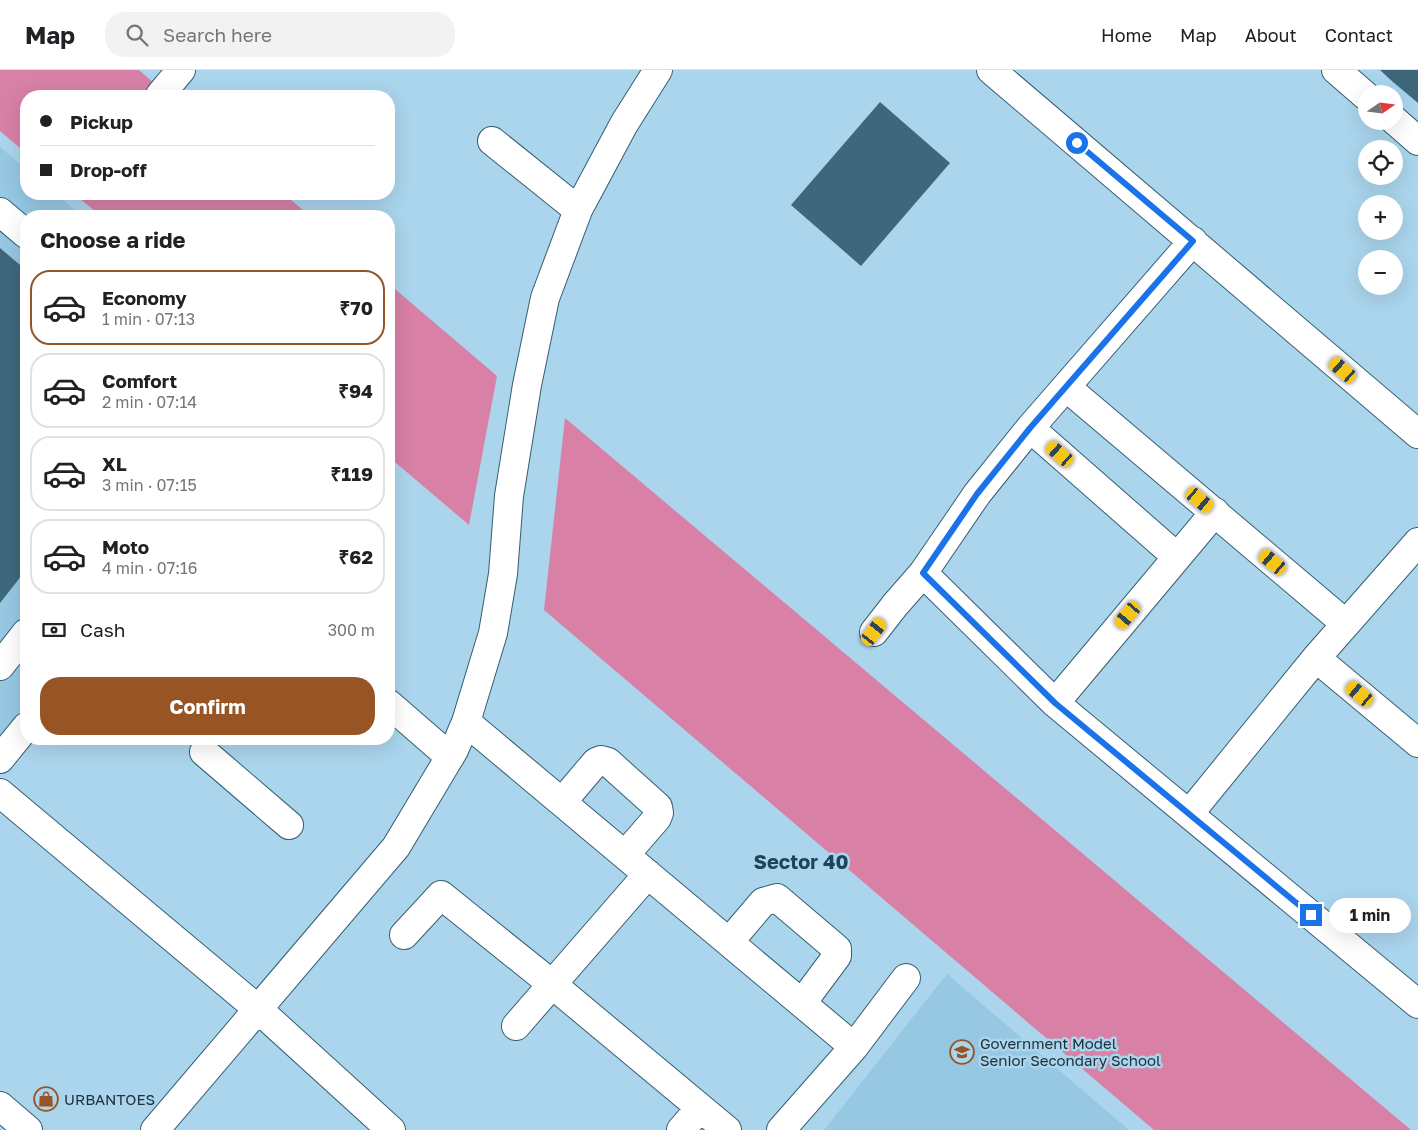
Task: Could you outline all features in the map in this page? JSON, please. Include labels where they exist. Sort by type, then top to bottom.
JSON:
[{"type":"street","points":[[164,90],[181,70]]},
{"type":"street","points":[[155,1130],[396,847],[450,757],[466,722],[493,633],[503,574],[509,496],[527,385],[545,298],[578,210],[624,124],[658,70]]},
{"type":"street","points":[[991,70],[1418,434]]},
{"type":"street","points":[[1336,70],[1358,89]]},
{"type":"street","points":[[1403,128],[1418,141]]},
{"type":"street","points":[[492,141],[578,210]]},
{"type":"street","points":[[0,212],[20,229]]},
{"type":"street","points":[[874,632],[923,573],[977,494],[1030,428],[1193,241]]},
{"type":"street","points":[[1066,387],[1346,624]]},
{"type":"street","points":[[1030,428],[1177,557]]},
{"type":"street","points":[[1055,703],[1214,512]]},
{"type":"street","points":[[1189,814],[1316,658],[1418,542]]},
{"type":"street","points":[[923,573],[1055,703],[1418,1004]]},
{"type":"street","points":[[0,666],[14,636]]},
{"type":"street","points":[[1316,658],[1418,743]]},
{"type":"street","points":[[395,709],[450,757]]},
{"type":"street","points":[[466,722],[854,1047]]},
{"type":"street","points":[[0,759],[20,734]]},
{"type":"street","points":[[204,752],[289,825]]},
{"type":"street","points":[[562,802],[596,762],[601,760],[608,762],[658,807],[659,813],[657,818],[625,855]]},
{"type":"street","points":[[0,793],[259,1010],[392,1130]]},
{"type":"street","points":[[516,1026],[648,874]]},
{"type":"street","points":[[404,934],[441,895],[553,985],[726,1130]]},
{"type":"street","points":[[729,942],[763,902],[778,898],[837,949],[837,956],[802,1003]]},
{"type":"street","points":[[781,1130],[854,1047],[906,978]]},
{"type":"street","points":[[0,1106],[28,1130]]},
{"type":"street","points":[[681,1130],[700,1108]]},
{"type":"shaded area","points":[[0,70],[139,70],[162,90],[20,90],[20,148],[0,131]]},
{"type":"shaded area","points":[[0,147],[20,164],[20,200],[63,200],[75,210],[20,210],[20,716],[0,741]]},
{"type":"shaded area","points":[[81,200],[291,200],[303,210],[94,210]]},
{"type":"shaded area","points":[[395,289],[497,376],[469,525],[395,462]]},
{"type":"shaded area","points":[[565,418],[1411,1130],[1154,1130],[544,610]]},
{"type":"shaded area","name":"Government Model Senior Secondary School","points":[[947,974],[1129,1130],[824,1130]]},
{"type":"building","points":[[1380,70],[1418,70],[1418,103],[1403,90],[1403,85],[1397,85]]},
{"type":"building","points":[[880,102],[950,163],[861,266],[791,205]]},
{"type":"building","points":[[0,248],[20,265],[20,578],[0,603]]},
{"type":"place","name":"Government Model Senior Secondary School","points":[[962,1052]]},
{"type":"place","name":"URBANTOES","points":[[46,1099]]},
{"type":"district","name":"Sector 40","points":[[801,861]]},
{"type":"route","points":[[1077,143],[1193,241],[1030,428],[977,494],[923,573],[1055,703],[1311,915]]}]
